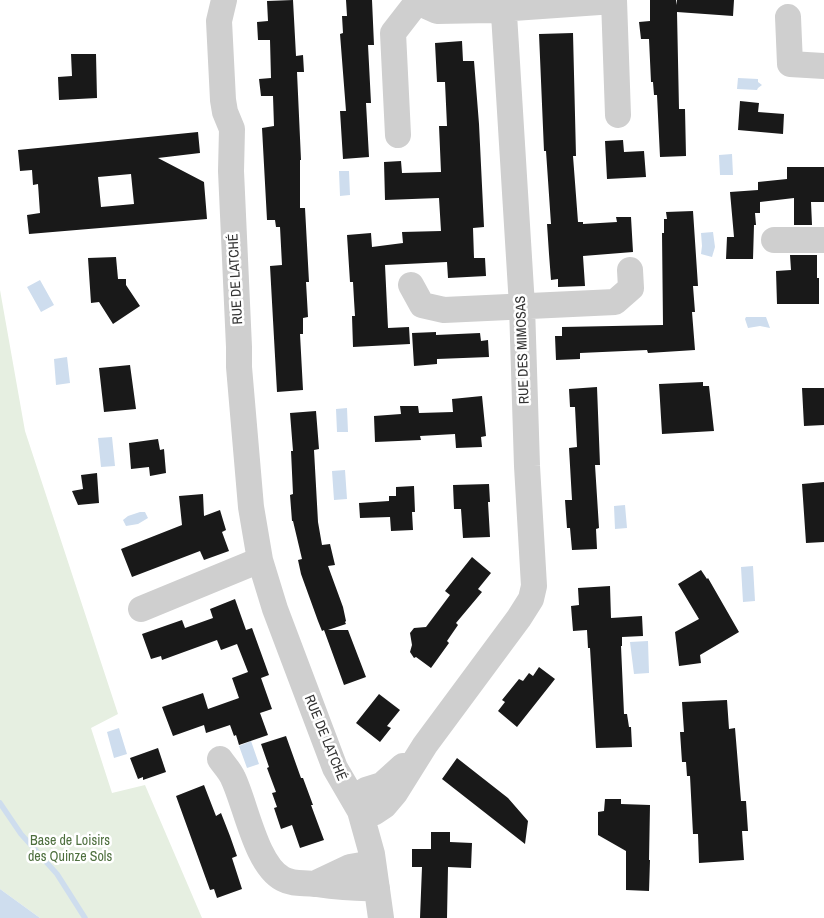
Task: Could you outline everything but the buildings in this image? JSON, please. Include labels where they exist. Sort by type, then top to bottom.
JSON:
[{"type":"street","name":"RUE DE LATCHÉ","points":[[224,0],[219,21],[223,100],[225,112],[232,129],[231,171],[240,347],[239,367],[251,507],[260,560],[275,609],[331,759],[358,808],[373,863],[381,918]]},
{"type":"street","points":[[398,135],[393,33],[417,1],[437,11],[492,10],[504,14],[513,8],[614,1],[618,115]]},
{"type":"street","name":"RUE DES MIMOSAS","points":[[358,808],[375,812],[390,799],[425,745],[519,618],[531,599],[534,586],[527,466],[522,306],[504,14]]},
{"type":"street","points":[[788,17],[790,64],[818,76]]},
{"type":"street","points":[[774,240],[824,240]]},
{"type":"street","points":[[411,285],[422,305],[444,310],[615,302],[630,288],[630,270]]},
{"type":"street","points":[[141,609],[260,560]]},
{"type":"street","points":[[220,759],[232,777],[267,865],[275,874],[284,880],[297,884],[377,888]]},
{"type":"street","points":[[314,884],[350,867],[373,863]]},
{"type":"green space","name":"Base de Loisirs des Quinze Sols","points":[[0,290],[25,431],[118,714],[91,728],[112,793],[145,785],[202,918],[40,918],[0,889]]},
{"type":"water","points":[[738,78],[758,79],[758,82],[762,85],[757,90],[737,89]]},
{"type":"water","points":[[732,154],[733,175],[720,175],[719,155]]},
{"type":"water","points":[[339,171],[349,171],[350,195],[340,196]]},
{"type":"water","points":[[713,232],[715,247],[712,257],[701,254],[701,233]]},
{"type":"water","points":[[40,280],[54,305],[41,312],[27,287]]},
{"type":"water","points":[[746,317],[766,317],[770,328],[760,326],[748,328]]},
{"type":"water","points":[[67,357],[70,383],[56,385],[54,359]]},
{"type":"water","points":[[347,408],[348,432],[337,432],[336,409]]},
{"type":"water","points":[[112,437],[115,466],[101,467],[98,438]]},
{"type":"water","points":[[345,470],[347,499],[334,500],[332,471]]},
{"type":"water","points":[[625,505],[627,528],[615,529],[614,506]]},
{"type":"water","points":[[140,512],[145,512],[148,518],[138,524],[126,526],[123,520]]},
{"type":"water","points":[[753,566],[755,601],[743,602],[741,567]]},
{"type":"water","points":[[648,641],[649,673],[634,674],[630,642]]},
{"type":"water","points":[[119,728],[127,754],[114,758],[107,732]]},
{"type":"water","points":[[251,741],[259,764],[247,768],[239,746]]},
{"type":"water","points":[[0,889],[40,918],[0,918]]},
{"type":"waterway","points":[[0,803],[21,834],[57,874],[85,918]]}]
